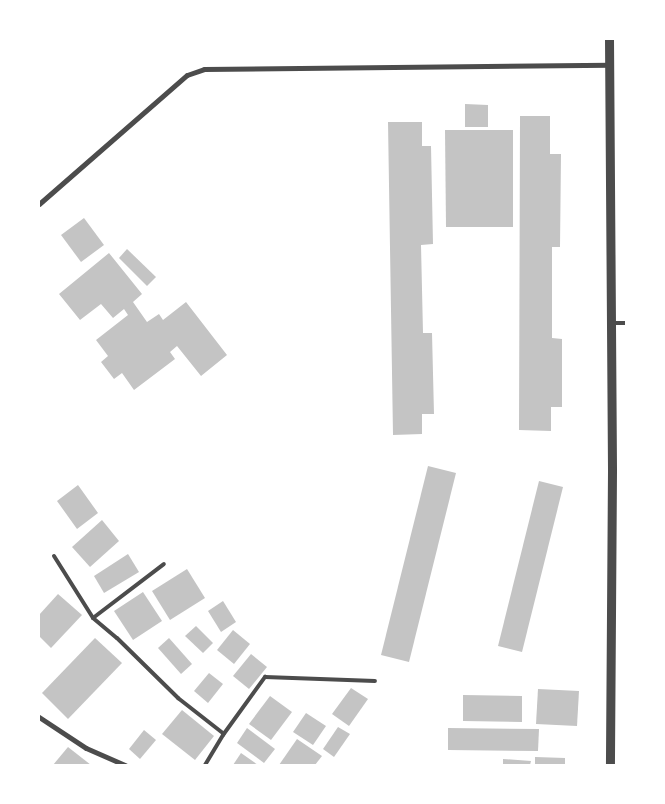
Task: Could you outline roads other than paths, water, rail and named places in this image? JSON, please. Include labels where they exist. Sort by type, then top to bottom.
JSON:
[{"type":"street","points":[[609,39],[611,323],[610,765]]},
{"type":"street","points":[[39,204],[186,75],[204,69],[610,65]]},
{"type":"street","points":[[39,717],[86,748],[125,765]]},
{"type":"lane","points":[[611,323],[626,323]]},
{"type":"lane","points":[[54,556],[92,618],[117,638],[178,698],[224,734]]},
{"type":"lane","points":[[92,618],[164,564]]},
{"type":"lane","points":[[205,765],[224,734],[265,677],[374,681]]}]
